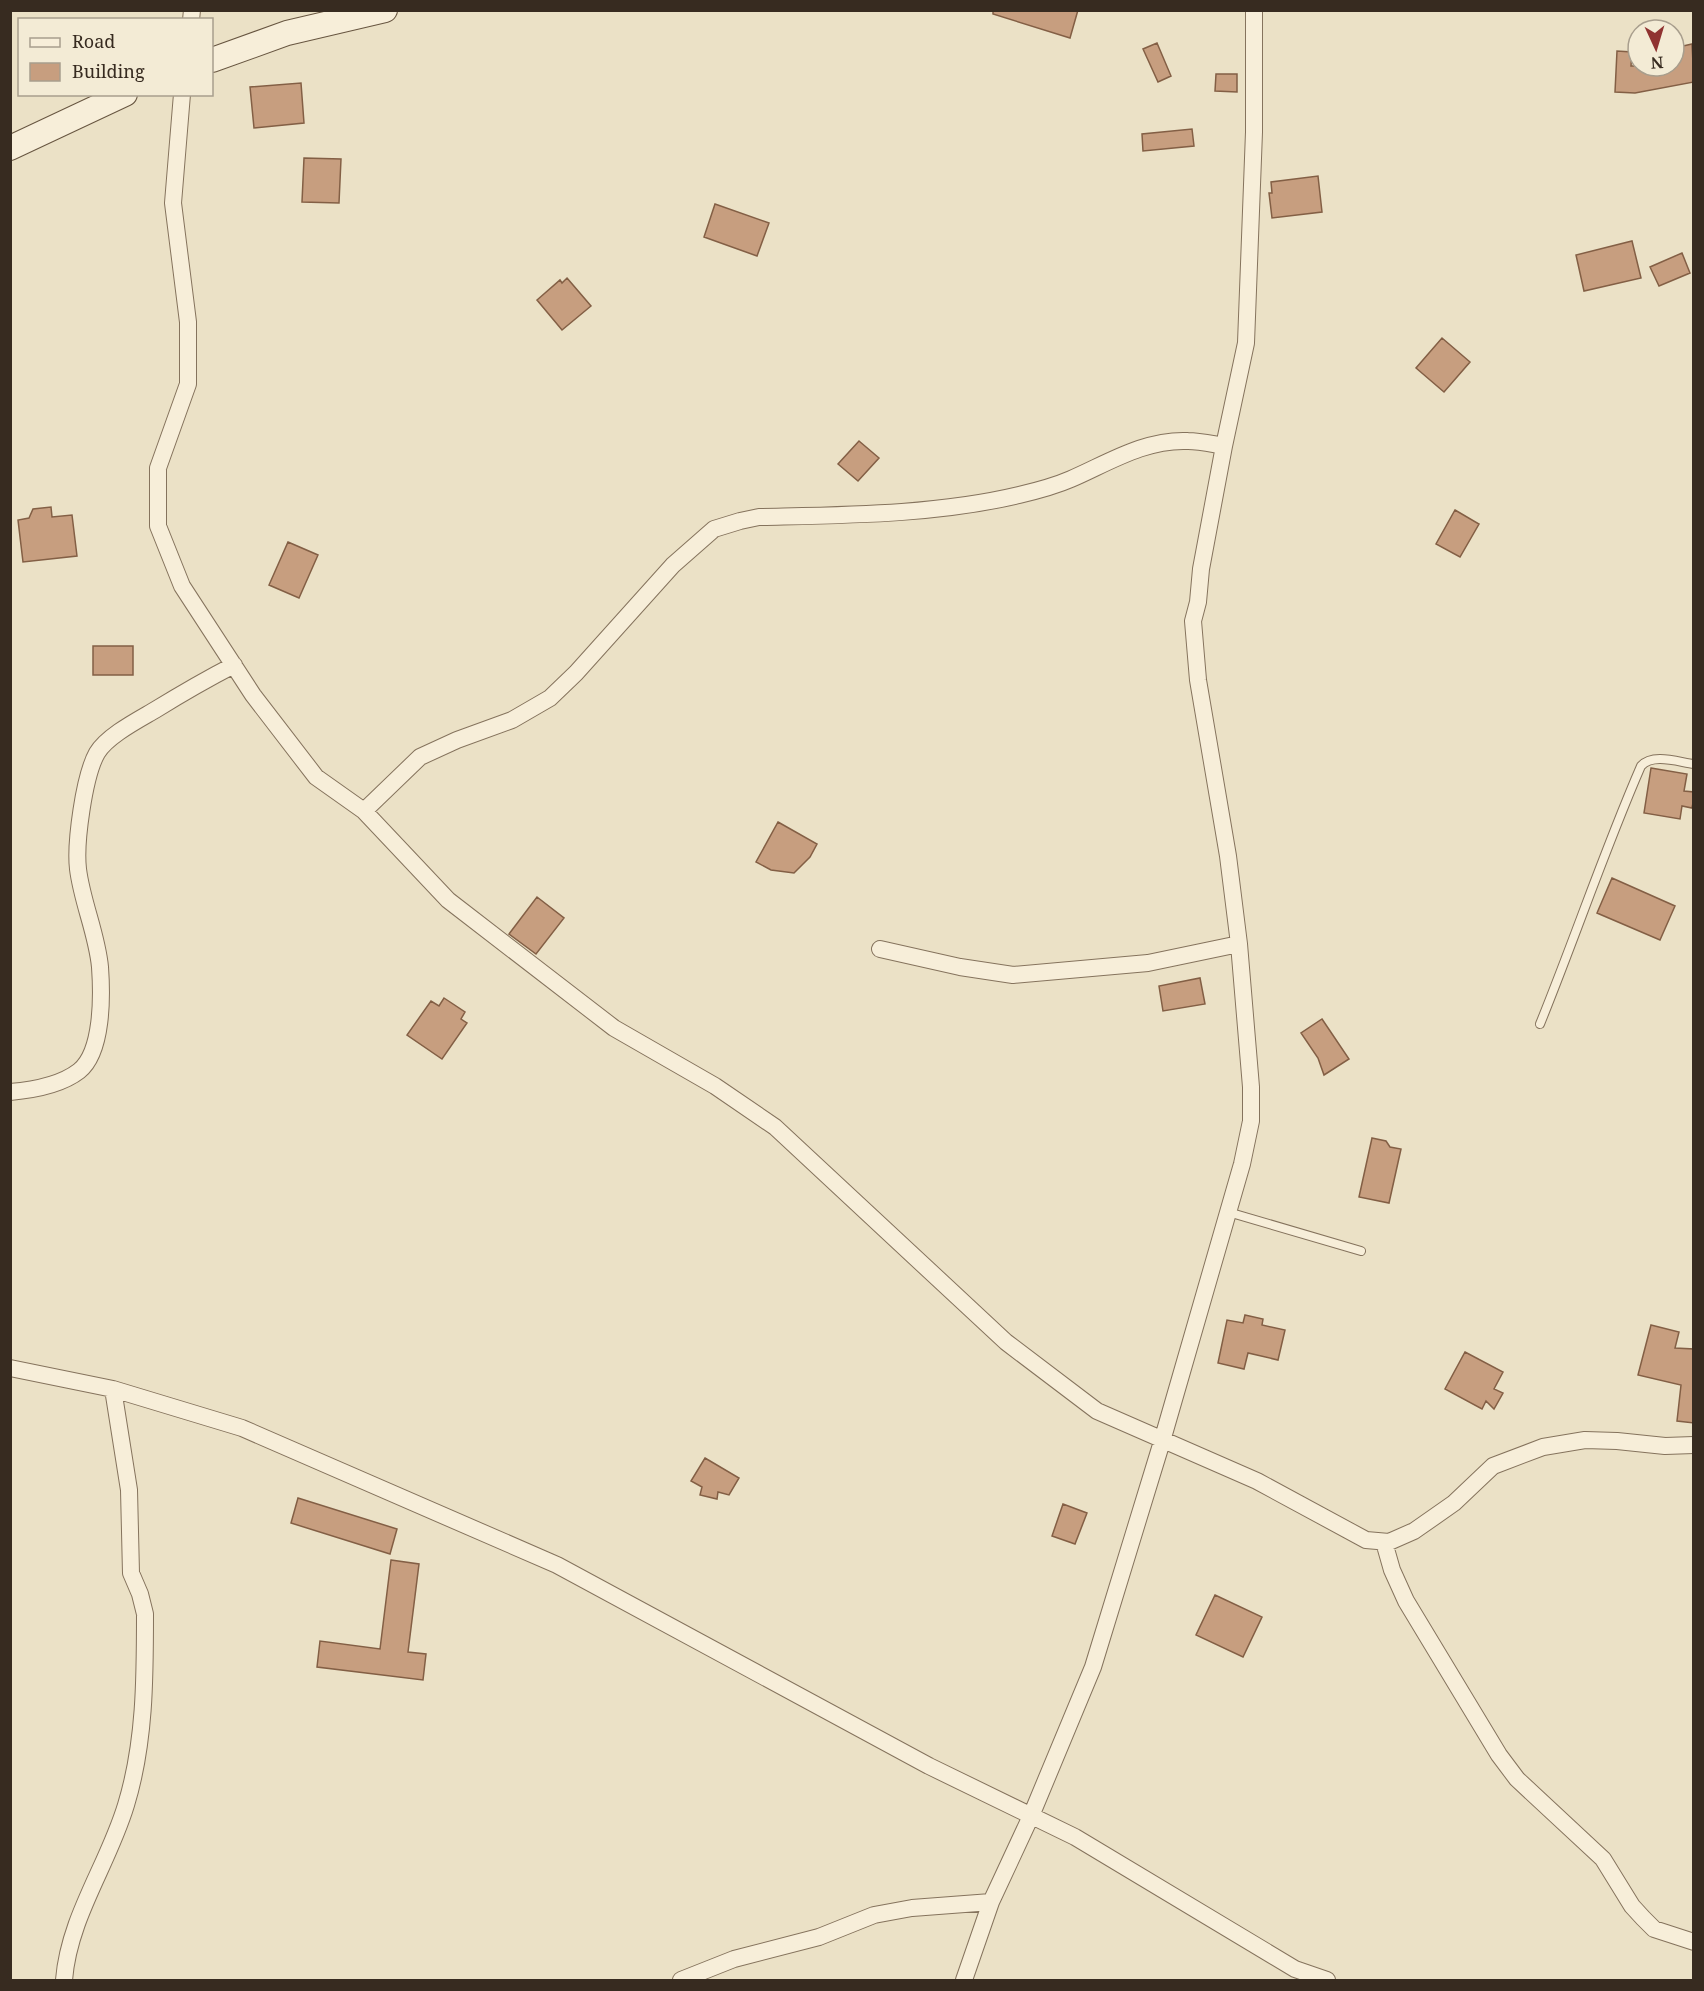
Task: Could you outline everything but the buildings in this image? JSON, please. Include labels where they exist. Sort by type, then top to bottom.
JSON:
[{"type":"main road","points":[[213,60],[287,33],[385,10]]},
{"type":"main road","points":[[12,144],[120,96]]},
{"type":"street","points":[[964,1980],[991,1902],[1031,1816],[1093,1667],[1162,1441],[1242,1164],[1251,1121],[1251,1088],[1239,944],[1228,855],[1198,680],[1193,621],[1224,446],[1246,343],[1254,132],[1254,10]]},
{"type":"street","points":[[182,96],[173,203],[188,322],[188,384],[158,468],[158,526],[182,586],[254,695],[316,777],[364,811],[448,900],[605,1021],[715,1086],[775,1127],[1006,1342],[1097,1411],[1257,1481],[1366,1540],[1389,1542],[1414,1531],[1454,1503],[1493,1466],[1543,1446],[1585,1440],[1665,1446],[1694,1445]]},
{"type":"street","points":[[364,811],[420,757],[457,740],[512,720],[550,698],[576,674],[673,565],[714,529],[759,517],[883,514],[976,502],[1019,495],[1069,480],[1121,455],[1154,445],[1187,440],[1224,446]]},
{"type":"street","points":[[10,1092],[61,1082],[81,1070],[93,1052],[99,1022],[100,966],[78,868],[84,796],[98,751],[124,728],[186,690],[234,665]]},
{"type":"street","points":[[880,949],[960,967],[1013,975],[1148,963],[1239,944]]},
{"type":"street","points":[[10,1368],[113,1389],[242,1428],[557,1565],[909,1756],[1075,1837],[1295,1969],[1327,1980]]},
{"type":"street","points":[[64,1980],[66,1959],[80,1913],[126,1806],[141,1740],[145,1614],[131,1573],[129,1490],[113,1389]]},
{"type":"street","points":[[1384,1542],[1392,1570],[1406,1601],[1499,1755],[1517,1779],[1603,1859],[1626,1898],[1654,1929],[1694,1942]]},
{"type":"street","points":[[681,1980],[734,1959],[819,1937],[874,1915],[912,1908],[991,1902]]},
{"type":"lane","points":[[1540,1024],[1641,766],[1646,761],[1654,759],[1694,764]]},
{"type":"lane","points":[[1228,1212],[1361,1251]]}]
